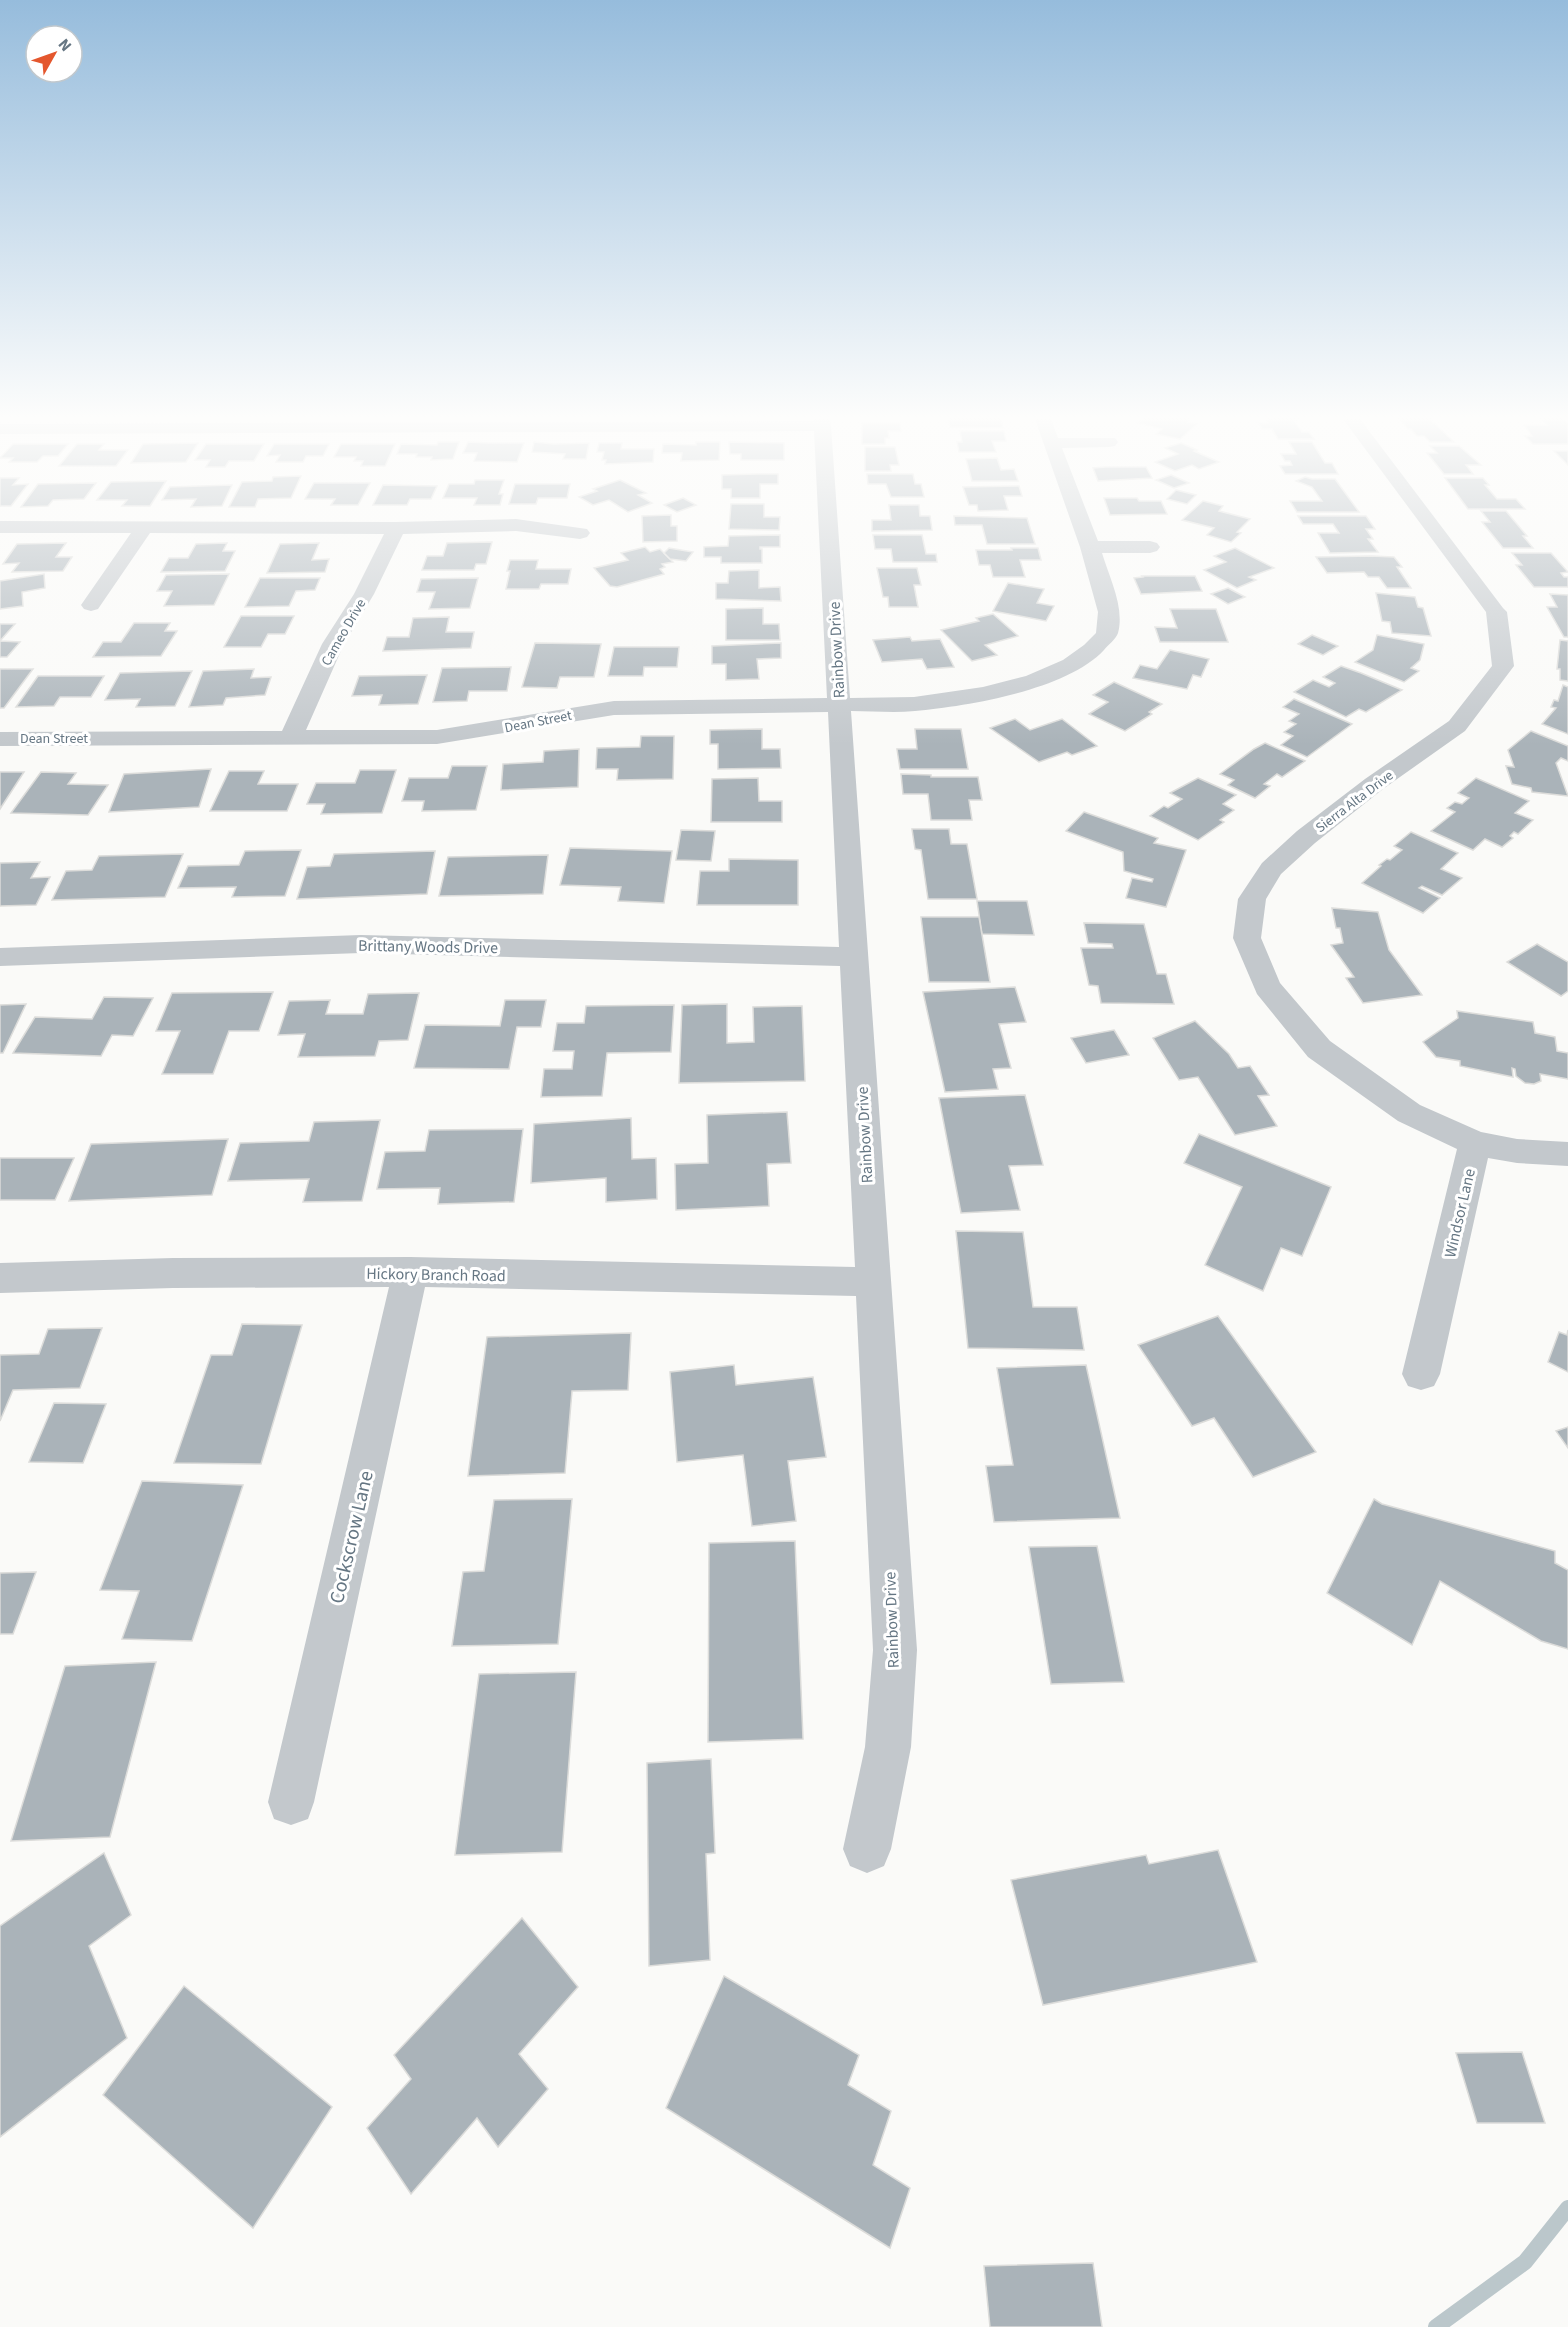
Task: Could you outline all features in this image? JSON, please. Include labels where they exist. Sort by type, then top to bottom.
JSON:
[{"type":"street","points":[[85,528],[412,528]]},
{"type":"street","points":[[91,605],[144,528]]},
{"type":"street","name":"Cameo Drive","points":[[291,737],[333,644],[364,594],[396,528]]},
{"type":"street","points":[[537,528],[580,533]]},
{"type":"street","name":"Rainbow Drive","points":[[829,528],[895,1650],[888,1747],[867,1849]]},
{"type":"street","name":"Dean Street","points":[[0,739],[437,737],[614,708],[914,704],[983,694],[1034,681],[1071,665],[1092,650],[1107,634],[1109,612],[1083,528]]},
{"type":"street","name":"Sierra Alta Drive","points":[[1433,528],[1496,612],[1503,666],[1457,726],[1374,784],[1306,837],[1271,869],[1252,898],[1247,938],[1267,987],[1319,1049],[1409,1113],[1475,1143]]},
{"type":"street","points":[[1090,547],[1150,547]]},
{"type":"street","name":"Brittany Woods Drive","points":[[0,957],[361,944],[855,957]]},
{"type":"street","points":[[1475,1143],[1517,1150],[1568,1154]]},
{"type":"street","name":"Windsor Lane","points":[[1421,1374],[1475,1143]]},
{"type":"street","name":"Hickory Branch Road","points":[[0,1278],[173,1273],[410,1272],[872,1282]]},
{"type":"street","name":"Cockscrow Lane","points":[[291,1802],[410,1272]]},
{"type":"building","points":[[642,528],[677,528],[677,541],[643,542]]},
{"type":"building","points":[[729,528],[779,528],[779,530]]},
{"type":"building","points":[[872,528],[932,528],[932,530],[872,531]]},
{"type":"building","points":[[983,528],[1030,528],[1035,544],[987,544]]},
{"type":"building","points":[[1214,528],[1241,528],[1237,532],[1241,533],[1231,542],[1207,535]]},
{"type":"building","points":[[1335,528],[1374,528],[1366,529],[1373,539],[1368,539],[1378,552],[1330,553],[1318,533],[1339,533]]},
{"type":"building","points":[[1487,528],[1520,528],[1527,536],[1523,536],[1533,548],[1503,548]]},
{"type":"building","points":[[780,535],[780,547],[760,547],[762,563],[721,563],[721,557],[704,557],[704,547],[728,546],[729,536]]},
{"type":"building","points":[[873,535],[922,535],[926,554],[936,554],[937,562],[893,562],[891,549],[875,549]]},
{"type":"building","points":[[492,542],[486,564],[476,564],[474,570],[422,570],[427,556],[443,556],[447,543]]},
{"type":"building","points":[[66,543],[56,557],[72,557],[63,571],[12,572],[19,563],[3,564],[17,544]]},
{"type":"building","points":[[227,543],[223,551],[235,551],[225,571],[161,572],[169,558],[188,558],[196,544]]},
{"type":"building","points":[[319,543],[312,560],[329,559],[325,572],[267,573],[280,544]]},
{"type":"building","points":[[645,547],[650,552],[660,549],[673,562],[662,564],[665,567],[660,569],[664,574],[617,587],[610,586],[594,568],[628,560],[621,553]]},
{"type":"building","points":[[669,548],[693,552],[686,561],[670,559],[664,553]]},
{"type":"building","points":[[1011,548],[1038,548],[1041,560],[1020,560],[1025,577],[993,577],[990,565],[979,565],[976,550],[1012,550]]},
{"type":"building","points":[[1235,548],[1274,568],[1249,577],[1256,580],[1237,588],[1204,570],[1226,562],[1214,556]]},
{"type":"building","points":[[1512,553],[1551,553],[1568,572],[1561,573],[1564,577],[1568,577],[1568,587],[1534,587],[1516,565],[1522,565]]},
{"type":"building","points":[[1316,557],[1394,557],[1402,567],[1397,567],[1411,588],[1387,588],[1379,577],[1368,577],[1364,572],[1327,573]]},
{"type":"building","points":[[510,560],[538,560],[536,569],[571,569],[568,584],[541,584],[539,589],[506,589]]},
{"type":"building","points":[[877,568],[917,568],[921,585],[914,585],[918,607],[889,607],[888,597],[883,597]]},
{"type":"building","points":[[759,570],[759,588],[780,587],[781,601],[716,599],[716,583],[728,583],[729,571]]},
{"type":"building","points":[[44,574],[45,588],[22,592],[23,606],[0,609],[0,581]]},
{"type":"building","points":[[229,574],[214,605],[164,606],[172,591],[157,591],[166,575]]},
{"type":"building","points":[[1195,576],[1202,591],[1141,594],[1134,578]]},
{"type":"building","points":[[260,578],[320,578],[315,590],[296,591],[289,606],[245,607]]},
{"type":"building","points":[[478,578],[470,608],[429,609],[435,592],[417,592],[421,579]]},
{"type":"building","points":[[1008,583],[1044,589],[1037,603],[1054,606],[1046,621],[993,611]]},
{"type":"building","points":[[1228,588],[1245,597],[1228,604],[1211,594]]},
{"type":"building","points":[[1376,593],[1415,597],[1418,607],[1423,608],[1431,636],[1392,633],[1390,622],[1382,621]]},
{"type":"building","points":[[1550,594],[1568,595],[1568,637],[1564,637],[1547,607],[1557,607]]},
{"type":"building","points":[[763,608],[763,624],[779,624],[780,640],[726,640],[726,609]]},
{"type":"building","points":[[1170,609],[1216,609],[1228,642],[1160,642],[1155,627],[1177,628]]},
{"type":"building","points":[[993,614],[1018,636],[985,645],[997,655],[972,661],[941,630],[979,621],[976,618]]},
{"type":"building","points":[[241,616],[294,616],[285,634],[268,634],[261,647],[224,647]]},
{"type":"building","points":[[449,617],[446,632],[474,632],[471,648],[383,651],[387,637],[409,637],[413,618]]},
{"type":"building","points":[[134,623],[170,623],[165,631],[177,631],[161,656],[93,657],[103,642],[121,642]]},
{"type":"building","points":[[0,624],[15,624],[0,641]]},
{"type":"building","points":[[1312,635],[1338,646],[1323,655],[1298,644]]},
{"type":"building","points":[[1377,635],[1424,644],[1420,660],[1411,668],[1419,671],[1404,682],[1355,662],[1373,650]]},
{"type":"building","points":[[910,637],[912,641],[940,639],[954,667],[927,669],[922,659],[882,662],[873,640]]},
{"type":"building","points":[[1560,640],[1568,641],[1568,681],[1560,680],[1560,669],[1557,669]]},
{"type":"building","points":[[0,641],[20,642],[7,657],[0,657]]},
{"type":"building","points":[[535,643],[601,644],[594,677],[560,677],[557,688],[522,687]]},
{"type":"building","points":[[781,643],[781,658],[757,659],[759,679],[726,680],[726,664],[712,664],[712,646]]},
{"type":"building","points":[[614,647],[679,647],[677,667],[644,667],[643,676],[608,676]]},
{"type":"building","points":[[1170,650],[1209,659],[1201,677],[1193,675],[1187,689],[1133,678],[1140,665],[1157,669]]},
{"type":"building","points":[[1341,666],[1402,690],[1366,712],[1359,709],[1346,717],[1294,692],[1313,680],[1329,687],[1335,683],[1323,677]]},
{"type":"building","points":[[511,667],[507,691],[469,691],[467,701],[433,702],[442,668]]},
{"type":"building","points":[[0,669],[33,669],[4,708],[0,708]]},
{"type":"building","points":[[254,669],[251,678],[271,677],[265,695],[226,698],[223,705],[189,707],[203,671]]},
{"type":"building","points":[[192,671],[175,706],[136,707],[140,699],[105,700],[120,673]]},
{"type":"building","points":[[427,675],[418,704],[379,705],[382,695],[352,696],[359,676]]},
{"type":"building","points":[[38,676],[104,676],[91,697],[60,697],[54,706],[16,707]]},
{"type":"building","points":[[1114,682],[1162,704],[1149,712],[1152,714],[1125,731],[1089,714],[1108,702],[1093,695]]},
{"type":"building","points":[[1563,685],[1568,687],[1568,734],[1542,724],[1556,708],[1551,707],[1554,700],[1558,701]]},
{"type":"building","points":[[1294,699],[1352,724],[1307,757],[1281,745],[1293,736],[1284,732],[1296,724],[1289,721],[1299,714],[1283,707]]},
{"type":"building","points":[[1015,719],[1030,730],[1062,719],[1097,746],[1072,755],[1067,752],[1039,762],[990,728]]},
{"type":"building","points":[[762,729],[762,749],[780,749],[781,768],[718,769],[718,744],[710,744],[710,730]]},
{"type":"building","points":[[915,729],[961,729],[968,769],[900,769],[897,749],[917,749]]},
{"type":"building","points":[[1531,731],[1568,746],[1568,761],[1561,758],[1556,763],[1568,796],[1532,792],[1531,788],[1512,784],[1506,766],[1514,767],[1508,750]]},
{"type":"building","points":[[641,736],[674,736],[673,779],[617,780],[618,769],[596,769],[597,748],[640,747]]},
{"type":"building","points":[[1265,743],[1305,761],[1282,777],[1277,774],[1264,784],[1270,786],[1255,798],[1228,785],[1234,780],[1220,774]]},
{"type":"building","points":[[579,749],[578,787],[501,790],[503,764],[543,762],[544,751]]},
{"type":"building","points":[[452,766],[487,766],[476,810],[422,811],[424,801],[402,801],[409,778],[448,778]]},
{"type":"building","points":[[211,769],[199,807],[109,812],[124,774]]},
{"type":"building","points":[[360,770],[396,770],[382,813],[321,814],[325,804],[307,804],[316,783],[355,783]]},
{"type":"building","points":[[229,771],[264,771],[258,784],[298,784],[287,811],[210,811]]},
{"type":"building","points":[[0,772],[24,772],[0,809]]},
{"type":"building","points":[[41,772],[76,773],[68,784],[108,785],[88,815],[11,813]]},
{"type":"building","points":[[901,774],[931,775],[931,777],[978,777],[982,800],[969,800],[972,820],[931,820],[928,794],[903,794]]},
{"type":"building","points":[[758,778],[759,801],[782,801],[782,822],[711,822],[712,779]]},
{"type":"building","points":[[1198,778],[1236,795],[1223,804],[1234,810],[1220,820],[1224,822],[1198,840],[1150,816],[1164,806],[1168,808],[1182,799],[1170,793]]},
{"type":"building","points":[[1476,778],[1529,801],[1515,813],[1533,820],[1518,834],[1514,832],[1510,836],[1513,838],[1502,847],[1485,839],[1473,850],[1431,831],[1455,812],[1447,808],[1455,802],[1462,804],[1469,798],[1458,793]]},
{"type":"building","points":[[1084,812],[1158,838],[1154,843],[1186,850],[1166,907],[1126,898],[1132,878],[1152,882],[1153,879],[1124,871],[1123,852],[1066,831]]},
{"type":"building","points":[[912,829],[949,829],[951,844],[967,844],[977,899],[928,899],[921,850],[915,849]]},
{"type":"building","points":[[681,830],[715,831],[711,861],[676,860]]},
{"type":"building","points":[[1411,832],[1458,853],[1441,869],[1462,878],[1442,895],[1422,886],[1419,888],[1440,898],[1423,913],[1362,883],[1381,866],[1379,865],[1387,859],[1390,860],[1402,850],[1394,846]]},
{"type":"building","points":[[570,848],[672,851],[664,903],[618,901],[621,887],[560,885]]},
{"type":"building","points":[[301,850],[285,896],[232,897],[236,887],[178,888],[188,866],[239,865],[245,851]]},
{"type":"building","points":[[435,851],[427,894],[297,899],[307,867],[330,866],[334,854]]},
{"type":"building","points":[[183,854],[165,897],[52,900],[66,871],[92,870],[99,856]]},
{"type":"building","points":[[548,855],[543,894],[439,896],[448,857]]},
{"type":"building","points":[[729,859],[798,860],[798,905],[697,905],[700,871],[729,871]]},
{"type":"building","points":[[40,862],[31,878],[50,877],[36,905],[0,906],[0,863]]},
{"type":"building","points":[[977,901],[1027,901],[1034,935],[982,934]]},
{"type":"building","points":[[1332,908],[1378,912],[1389,950],[1422,995],[1363,1003],[1346,978],[1354,977],[1331,945],[1343,943],[1340,928],[1336,928]]},
{"type":"building","points":[[921,917],[979,917],[990,982],[929,982]]},
{"type":"building","points":[[1084,923],[1144,924],[1157,974],[1166,974],[1174,1004],[1101,1003],[1098,986],[1089,985],[1081,948],[1113,948],[1112,944],[1088,943]]},
{"type":"building","points":[[1537,944],[1568,962],[1568,991],[1561,996],[1507,962]]},
{"type":"building","points":[[1015,987],[1026,1022],[999,1024],[1011,1068],[993,1069],[998,1089],[945,1092],[923,992]]},
{"type":"building","points":[[273,992],[259,1031],[229,1031],[213,1074],[162,1074],[180,1031],[156,1031],[172,993]]},
{"type":"building","points":[[419,993],[408,1040],[379,1041],[375,1056],[298,1057],[305,1034],[278,1035],[289,1001],[330,1000],[326,1014],[363,1014],[368,994]]},
{"type":"building","points":[[104,997],[153,998],[133,1036],[112,1035],[101,1056],[13,1053],[35,1017],[92,1019]]},
{"type":"building","points":[[505,1000],[546,1000],[541,1027],[517,1027],[509,1069],[414,1068],[425,1025],[500,1026]]},
{"type":"building","points":[[26,1004],[3,1053],[0,1053],[0,1005]]},
{"type":"building","points":[[727,1004],[727,1043],[754,1042],[753,1007],[802,1006],[805,1081],[679,1083],[682,1005]]},
{"type":"building","points":[[674,1005],[671,1052],[607,1053],[602,1096],[541,1097],[544,1069],[572,1069],[574,1051],[553,1051],[557,1023],[584,1023],[586,1006]]},
{"type":"building","points":[[1457,1011],[1533,1022],[1535,1033],[1555,1037],[1557,1051],[1568,1053],[1568,1079],[1540,1074],[1541,1081],[1534,1084],[1525,1083],[1516,1076],[1515,1069],[1512,1068],[1513,1077],[1460,1066],[1460,1061],[1436,1057],[1423,1042],[1458,1018]]},
{"type":"building","points":[[1195,1021],[1229,1054],[1238,1068],[1250,1066],[1269,1095],[1258,1096],[1277,1126],[1235,1135],[1198,1077],[1179,1080],[1153,1038]]},
{"type":"building","points":[[1114,1030],[1129,1055],[1086,1063],[1071,1038]]},
{"type":"building","points":[[1025,1095],[1043,1165],[1009,1166],[1020,1210],[961,1213],[939,1098]]},
{"type":"building","points":[[787,1112],[791,1163],[767,1164],[769,1206],[676,1210],[675,1164],[708,1163],[707,1115]]},
{"type":"building","points":[[631,1118],[632,1159],[656,1158],[657,1199],[606,1202],[606,1178],[531,1183],[534,1124]]},
{"type":"building","points":[[380,1120],[362,1201],[303,1202],[309,1179],[228,1181],[240,1143],[309,1141],[314,1122]]},
{"type":"building","points":[[523,1129],[514,1202],[438,1204],[440,1188],[377,1189],[385,1152],[425,1151],[429,1130]]},
{"type":"building","points":[[1199,1134],[1331,1187],[1302,1256],[1281,1248],[1263,1291],[1205,1265],[1242,1187],[1184,1163]]},
{"type":"building","points":[[228,1139],[212,1195],[69,1201],[91,1144]]},
{"type":"building","points":[[0,1158],[74,1158],[55,1200],[0,1200]]},
{"type":"building","points":[[956,1231],[1023,1232],[1033,1307],[1077,1307],[1084,1350],[968,1348]]},
{"type":"building","points":[[1218,1316],[1316,1452],[1253,1477],[1214,1418],[1192,1426],[1138,1345]]},
{"type":"building","points":[[242,1324],[302,1325],[261,1464],[174,1463],[211,1355],[232,1355]]},
{"type":"building","points":[[102,1328],[80,1388],[13,1390],[0,1421],[0,1355],[39,1354],[48,1329]]},
{"type":"building","points":[[1568,1330],[1568,1372],[1548,1362],[1559,1332],[1567,1335]]},
{"type":"building","points":[[631,1333],[628,1390],[572,1391],[565,1473],[468,1476],[487,1337]]},
{"type":"building","points":[[734,1365],[736,1385],[813,1377],[826,1457],[788,1461],[796,1521],[752,1526],[743,1455],[677,1462],[670,1372]]},
{"type":"building","points":[[1086,1365],[1120,1518],[994,1522],[986,1466],[1013,1465],[997,1368]]},
{"type":"building","points":[[54,1403],[106,1404],[83,1463],[29,1462]]},
{"type":"building","points":[[1568,1427],[1568,1448],[1556,1431]]},
{"type":"building","points":[[142,1481],[243,1485],[192,1641],[122,1639],[139,1591],[100,1590]]},
{"type":"building","points":[[572,1499],[558,1644],[452,1646],[463,1572],[484,1571],[494,1500]]},
{"type":"building","points":[[1374,1499],[1382,1504],[1555,1551],[1555,1563],[1568,1570],[1568,1649],[1541,1641],[1440,1581],[1412,1645],[1327,1593]]},
{"type":"building","points":[[795,1541],[803,1739],[708,1742],[709,1543]]},
{"type":"building","points":[[1097,1546],[1124,1682],[1051,1684],[1029,1547]]},
{"type":"building","points":[[36,1572],[13,1634],[0,1634],[0,1573]]},
{"type":"building","points":[[156,1662],[110,1837],[11,1841],[65,1666]]},
{"type":"building","points":[[576,1672],[562,1852],[455,1855],[479,1674]]},
{"type":"building","points":[[711,1759],[715,1853],[706,1854],[710,1960],[649,1966],[647,1763]]},
{"type":"building","points":[[1218,1850],[1257,1962],[1043,2005],[1011,1880],[1146,1855],[1149,1864]]},
{"type":"building","points":[[104,1853],[131,1915],[89,1946],[127,2038],[0,2137],[0,1926]]},
{"type":"building","points":[[522,1918],[578,1987],[519,2054],[548,2089],[498,2147],[477,2118],[411,2194],[367,2128],[411,2079],[394,2055]]},
{"type":"building","points":[[724,1976],[859,2055],[848,2085],[891,2111],[873,2165],[910,2188],[890,2248],[666,2108]]},
{"type":"building","points":[[184,1986],[332,2107],[253,2228],[103,2095]]},
{"type":"building","points":[[1522,2052],[1545,2123],[1477,2123],[1456,2053]]},
{"type":"building","points":[[1093,2263],[1102,2327],[990,2327],[984,2266]]},
{"type":"waterway","points":[[1436,2327],[1525,2262],[1568,2208]]}]
